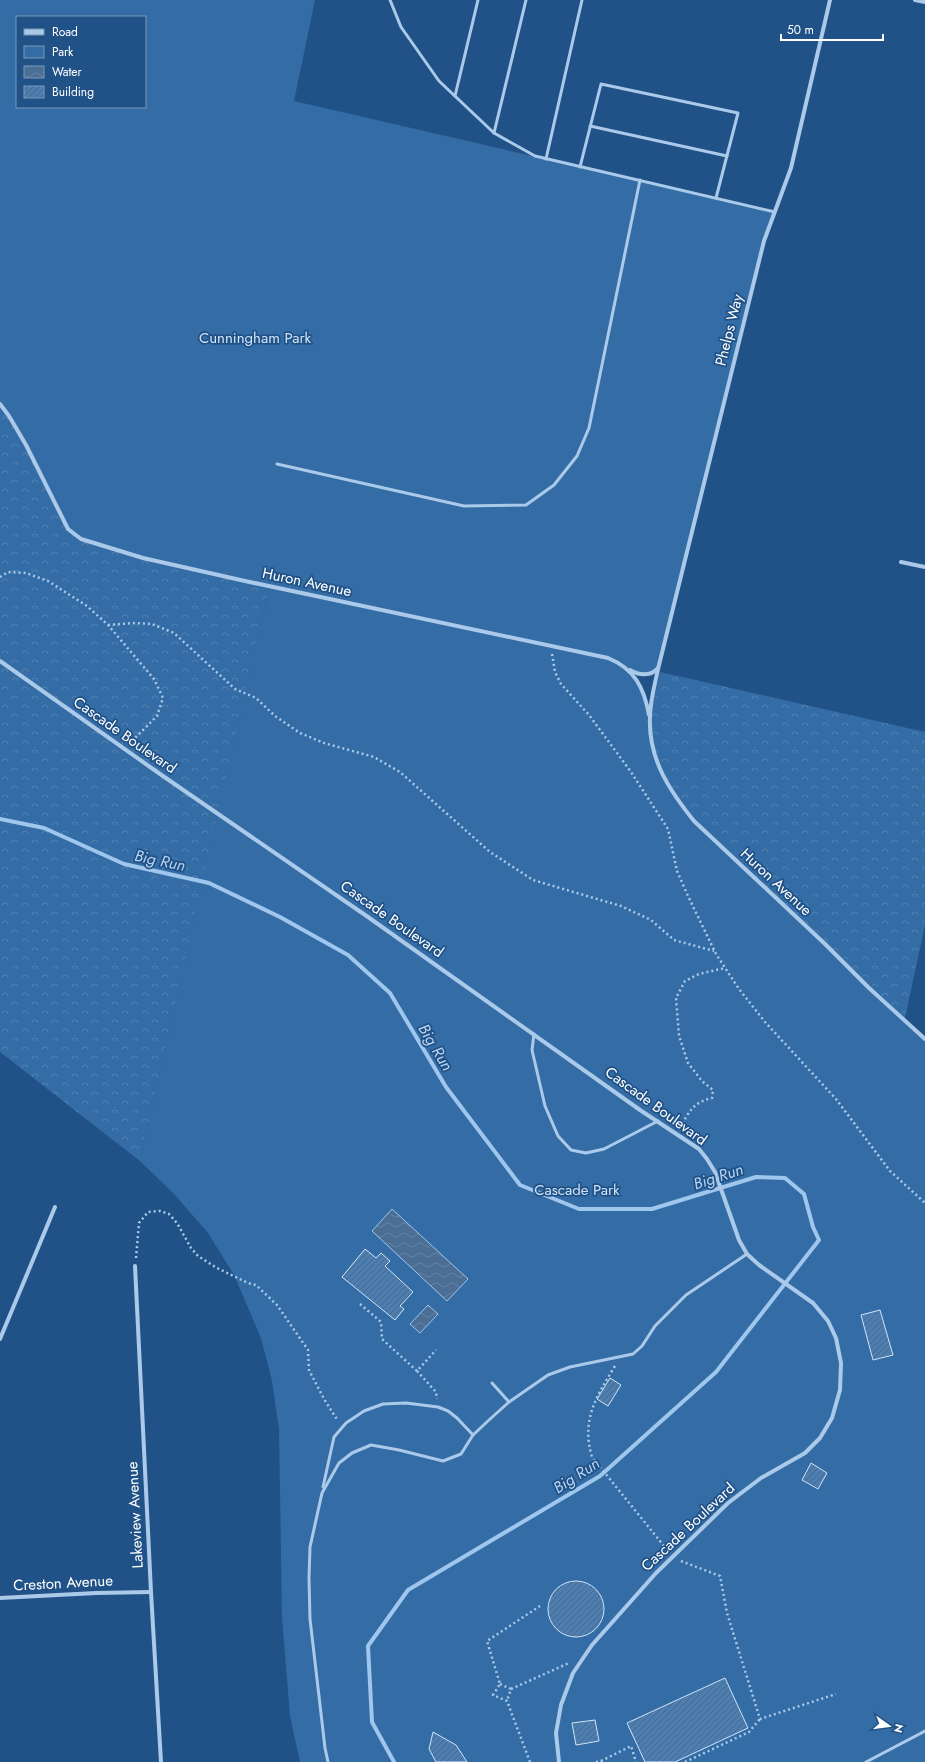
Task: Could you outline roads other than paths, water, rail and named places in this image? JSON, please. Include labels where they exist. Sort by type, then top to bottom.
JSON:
[{"type":"street","name":"Phelps Way","points":[[658,667],[764,241],[791,168],[830,0]]},
{"type":"street","points":[[915,0],[925,2]]},
{"type":"street","name":"Huron Avenue","points":[[0,404],[10,416],[26,445],[68,529],[81,539],[144,558],[245,581],[608,658],[626,668],[635,678],[643,691],[650,720],[653,755],[663,778],[677,800],[694,821],[825,944],[869,988],[925,1039]]},
{"type":"street","points":[[901,562],[925,567]]},
{"type":"street","name":"Cascade Boulevard","points":[[0,661],[677,1133],[699,1150],[715,1172],[739,1240],[747,1254],[759,1265],[812,1303],[828,1321],[836,1338],[841,1363],[840,1390],[832,1418],[820,1438],[805,1453],[761,1478],[728,1503],[672,1557],[620,1613],[585,1655],[573,1673],[561,1705],[556,1733],[559,1762]]},
{"type":"street","points":[[626,668],[634,672],[650,674],[658,667]]},
{"type":"street","name":"Huron Avenue","points":[[650,720],[658,667]]},
{"type":"street","points":[[0,1340],[55,1207]]},
{"type":"street","name":"Lakeview Avenue","points":[[135,1266],[161,1762]]},
{"type":"street","name":"Creston Avenue","points":[[0,1598],[151,1592]]},
{"type":"lane","points":[[390,0],[401,27],[439,81],[494,133],[535,156],[775,212]]},
{"type":"lane","points":[[455,96],[478,0]]},
{"type":"lane","points":[[494,133],[526,0]]},
{"type":"lane","points":[[546,159],[582,0]]},
{"type":"lane","points":[[580,166],[601,84],[738,113],[716,198]]},
{"type":"lane","points":[[590,126],[727,156]]},
{"type":"lane","points":[[277,464],[464,506],[526,505],[554,485],[577,456],[589,428],[640,180]]},
{"type":"lane","points":[[534,1034],[532,1050],[545,1106],[558,1136],[571,1150],[586,1154],[604,1149],[658,1121]]},
{"type":"lane","points":[[322,1493],[339,1463],[352,1453],[371,1445],[443,1461],[461,1454],[473,1435],[509,1402],[548,1375],[570,1367],[633,1354],[642,1346],[655,1326],[686,1296],[747,1254]]},
{"type":"lane","points":[[492,1383],[509,1402]]},
{"type":"lane","points":[[328,1762],[325,1748],[310,1619],[309,1578],[310,1547],[334,1437],[343,1427],[364,1411],[383,1404],[406,1403],[438,1407],[448,1411],[473,1435]]},
{"type":"lane","points":[[866,1762],[925,1731]]},
{"type":"water","points":[[392,1209],[468,1279],[447,1301],[372,1231]]},
{"type":"water","points":[[428,1305],[438,1314],[420,1333],[410,1324]]},
{"type":"waterway","name":"Big Run","points":[[0,819],[44,828],[124,864],[209,883],[280,917],[348,955],[390,993],[446,1087],[520,1185],[579,1209],[652,1209],[756,1177],[785,1178],[804,1194],[813,1227],[819,1240],[716,1372],[600,1476],[408,1590],[368,1646],[372,1722],[394,1762]]},
{"type":"park label","name":"Cunningham Park","points":[[255,338]]},
{"type":"park label","name":"Cascade Park","points":[[577,1190]]}]
